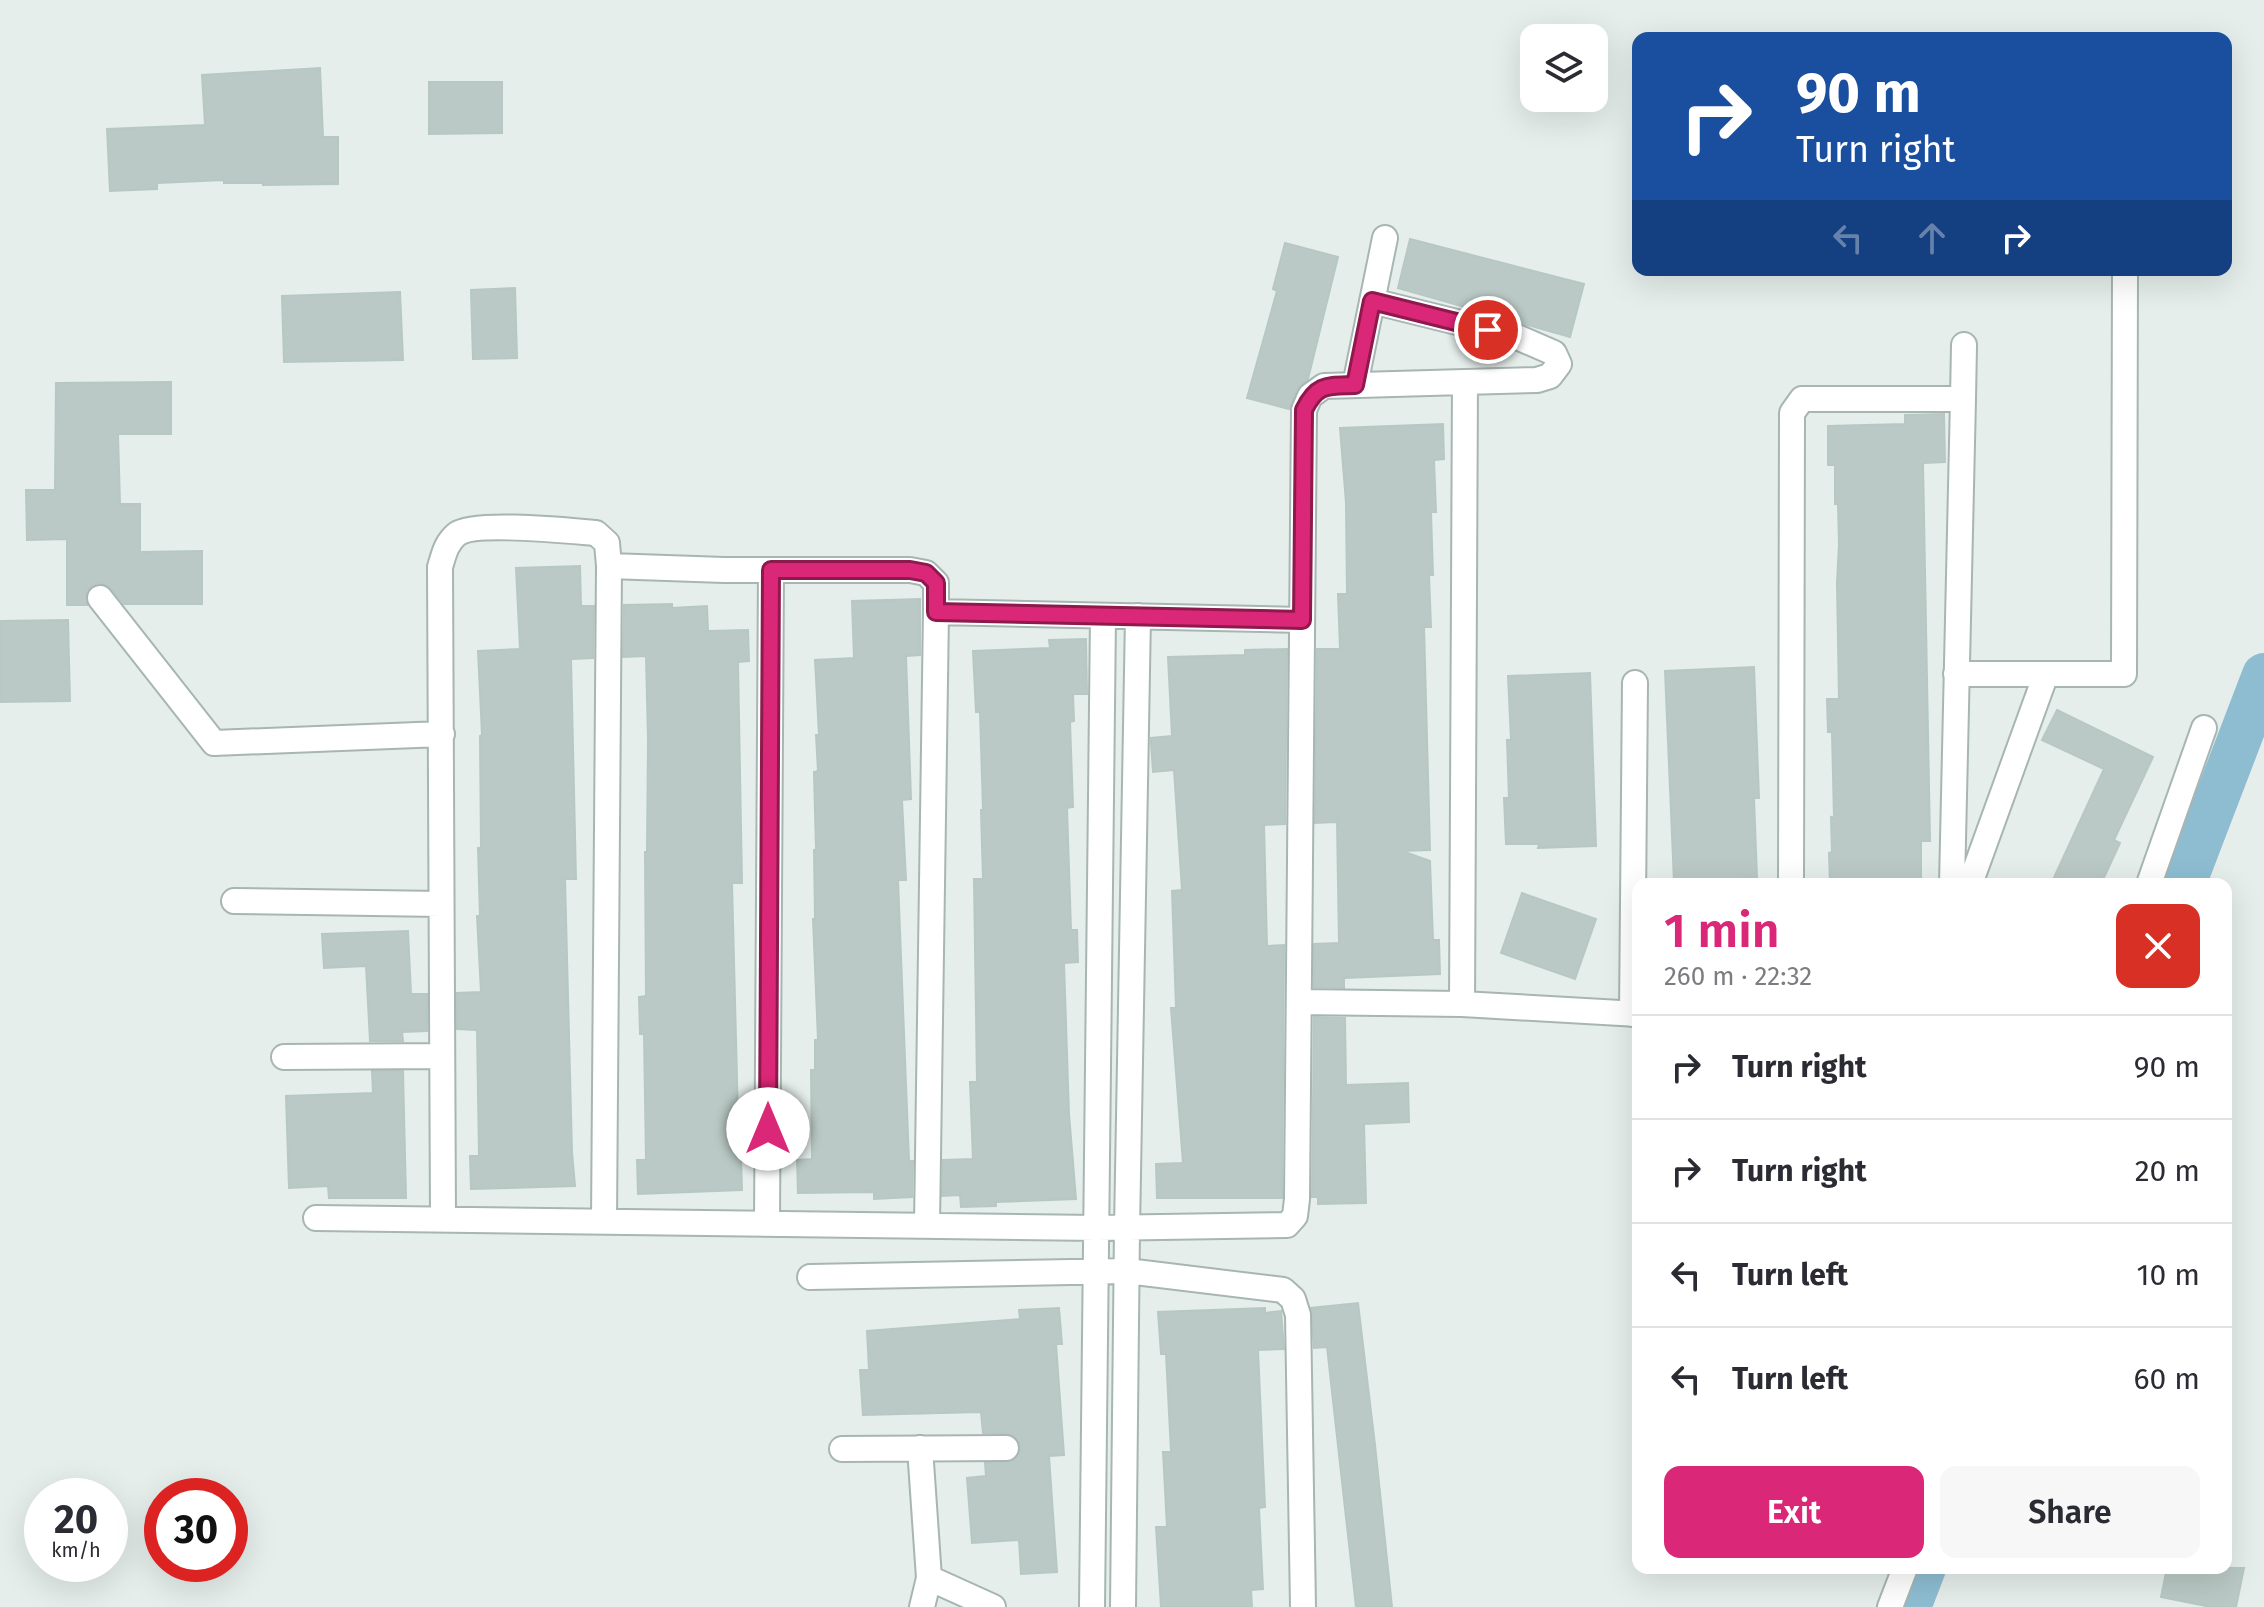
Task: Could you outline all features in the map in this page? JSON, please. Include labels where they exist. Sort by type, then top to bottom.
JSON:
[{"type":"street","points":[[1355,385],[1385,238]]},
{"type":"street","points":[[1956,674],[2124,674],[2125,276]]},
{"type":"street","points":[[316,1218],[1127,1229],[1287,1225],[1295,1216],[1304,410],[1310,396],[1324,386],[1537,380],[1550,376],[1559,364],[1554,353],[1529,341],[1372,301]]},
{"type":"street","points":[[1952,878],[1964,345]]},
{"type":"street","points":[[1462,1004],[1465,383]]},
{"type":"street","points":[[1791,878],[1792,413],[1802,399],[1963,399]]},
{"type":"street","points":[[443,1218],[440,567],[446,546],[460,532],[484,528],[596,533],[607,543],[604,1221]]},
{"type":"street","points":[[609,566],[910,570],[926,573],[936,583],[927,1224]]},
{"type":"street","points":[[767,1222],[771,570]]},
{"type":"street","points":[[100,598],[214,743],[442,734]]},
{"type":"street","points":[[936,612],[1302,620]]},
{"type":"street","points":[[1092,1607],[1103,616]]},
{"type":"street","points":[[1123,1607],[1138,616]]},
{"type":"street","points":[[1972,878],[2046,674]]},
{"type":"street","points":[[1635,683],[1635,878]]},
{"type":"street","points":[[2151,878],[2204,728]]},
{"type":"street","points":[[234,901],[441,904]]},
{"type":"street","points":[[1299,1002],[1462,1004],[1632,1014]]},
{"type":"street","points":[[284,1057],[442,1056]]},
{"type":"street","points":[[810,1277],[1127,1271],[1283,1290],[1293,1299],[1298,1315],[1303,1607]]},
{"type":"street","points":[[920,1448],[929,1578],[922,1607]]},
{"type":"street","points":[[842,1449],[1006,1448]]},
{"type":"street","points":[[1890,1607],[1903,1574]]},
{"type":"street","points":[[929,1578],[993,1607]]},
{"type":"building","points":[[320,68],[323,137],[338,137],[338,184],[263,185],[224,183],[224,180],[157,183],[157,189],[110,191],[107,129],[205,125],[202,75]]},
{"type":"building","points":[[429,82],[502,82],[502,133],[429,134]]},
{"type":"building","points":[[1410,239],[1584,284],[1570,337],[1398,288]]},
{"type":"building","points":[[1285,243],[1338,257],[1308,379],[1297,389],[1289,409],[1247,398],[1277,291],[1273,289]]},
{"type":"building","points":[[515,288],[517,358],[473,359],[471,290]]},
{"type":"building","points":[[400,292],[403,360],[284,362],[282,296]]},
{"type":"building","points":[[171,382],[171,434],[118,434],[120,504],[140,504],[140,552],[202,551],[202,604],[124,604],[111,588],[99,583],[86,592],[87,605],[67,605],[67,539],[27,540],[26,490],[55,490],[56,383]]},
{"type":"building","points":[[1944,414],[1945,462],[1923,463],[1930,841],[1921,841],[1921,878],[1830,878],[1831,817],[1834,818],[1832,732],[1828,732],[1827,699],[1839,699],[1839,544],[1835,465],[1828,465],[1828,426],[1905,424],[1905,415]]},
{"type":"building","points":[[1443,424],[1444,459],[1434,460],[1436,512],[1431,512],[1433,575],[1429,575],[1431,627],[1424,627],[1430,850],[1402,851],[1430,861],[1433,940],[1439,940],[1440,974],[1344,978],[1344,988],[1314,987],[1314,944],[1339,943],[1337,822],[1315,823],[1317,649],[1340,649],[1338,594],[1347,594],[1346,503],[1340,428]]},
{"type":"building","points":[[580,566],[581,606],[594,606],[593,658],[571,659],[576,879],[565,879],[575,1186],[471,1189],[470,1156],[479,1156],[477,1030],[457,1029],[457,993],[481,992],[477,916],[480,916],[478,848],[481,848],[482,735],[478,651],[520,649],[516,568]]},
{"type":"building","points":[[920,599],[920,655],[906,656],[911,799],[902,800],[906,880],[898,880],[909,1161],[913,1161],[912,1197],[874,1199],[874,1192],[798,1193],[797,1160],[812,1159],[811,1070],[815,1070],[815,1040],[818,1040],[813,919],[816,850],[814,772],[818,771],[816,735],[819,735],[815,660],[854,658],[852,601]]},
{"type":"building","points":[[672,604],[672,608],[707,606],[708,631],[748,630],[749,661],[738,662],[742,883],[732,883],[742,1190],[638,1194],[637,1160],[646,1160],[644,1034],[640,1034],[639,997],[646,996],[648,740],[646,656],[623,657],[624,605]]},
{"type":"building","points":[[68,620],[70,701],[0,702],[0,621]]},
{"type":"building","points":[[1086,639],[1087,694],[1073,694],[1074,721],[1070,722],[1073,807],[1067,808],[1071,930],[1077,930],[1078,962],[1064,963],[1069,1114],[1076,1199],[996,1202],[996,1206],[961,1207],[960,1195],[942,1196],[943,1160],[973,1159],[970,1082],[977,1082],[974,879],[983,879],[983,810],[980,712],[976,712],[973,651],[1050,648],[1049,640]]},
{"type":"building","points":[[1287,649],[1285,824],[1264,825],[1267,946],[1284,945],[1282,1198],[1157,1198],[1156,1164],[1183,1163],[1171,1008],[1176,1008],[1172,891],[1182,890],[1174,770],[1153,772],[1151,743],[1151,738],[1172,736],[1168,657],[1245,655],[1245,650]]},
{"type":"building","points":[[1754,667],[1759,798],[1754,798],[1757,878],[1674,878],[1665,671]]},
{"type":"building","points":[[1590,673],[1596,846],[1538,848],[1539,844],[1506,844],[1504,798],[1509,798],[1507,740],[1511,740],[1508,676]]},
{"type":"building","points":[[2057,710],[2153,757],[2114,840],[2120,843],[2104,878],[2054,878],[2104,769],[2042,740]]},
{"type":"building","points":[[1522,893],[1596,919],[1575,979],[1501,953]]},
{"type":"building","points":[[408,931],[411,994],[427,994],[427,1031],[402,1032],[403,1041],[370,1041],[366,966],[324,968],[322,934]]},
{"type":"building","points":[[1314,1017],[1345,1018],[1346,1085],[1408,1083],[1409,1122],[1364,1124],[1366,1203],[1318,1204],[1318,1197],[1312,1197]]},
{"type":"building","points":[[372,1071],[403,1071],[406,1198],[329,1198],[328,1186],[289,1188],[286,1096],[373,1093]]},
{"type":"building","points":[[1358,1303],[1392,1607],[1356,1607],[1327,1347],[1314,1348],[1311,1308]]},
{"type":"building","points":[[1059,1308],[1062,1344],[1056,1344],[1064,1455],[1049,1456],[1057,1572],[1021,1574],[1019,1540],[972,1543],[967,1478],[986,1476],[985,1463],[1014,1460],[1021,1449],[1018,1440],[1007,1433],[983,1433],[981,1412],[863,1415],[860,1370],[869,1370],[867,1331],[1020,1319],[1019,1310]]},
{"type":"building","points":[[1265,1308],[1265,1313],[1281,1311],[1284,1349],[1258,1350],[1265,1507],[1259,1508],[1263,1589],[1251,1590],[1252,1607],[1161,1607],[1156,1527],[1167,1527],[1163,1452],[1171,1452],[1166,1354],[1161,1354],[1158,1312]]},
{"type":"building","points":[[2232,1568],[2244,1568],[2236,1607],[2211,1607],[2161,1597],[2166,1574],[2232,1574]]},
{"type":"waterway","points":[[2186,878],[2264,675]]},
{"type":"waterway","points":[[1909,1607],[1922,1574]]},
{"type":"route","points":[[768,1129],[771,570],[910,570],[926,573],[936,583],[936,612],[1302,620],[1304,410],[1310,396],[1324,386],[1355,385],[1372,301],[1488,330]]}]
